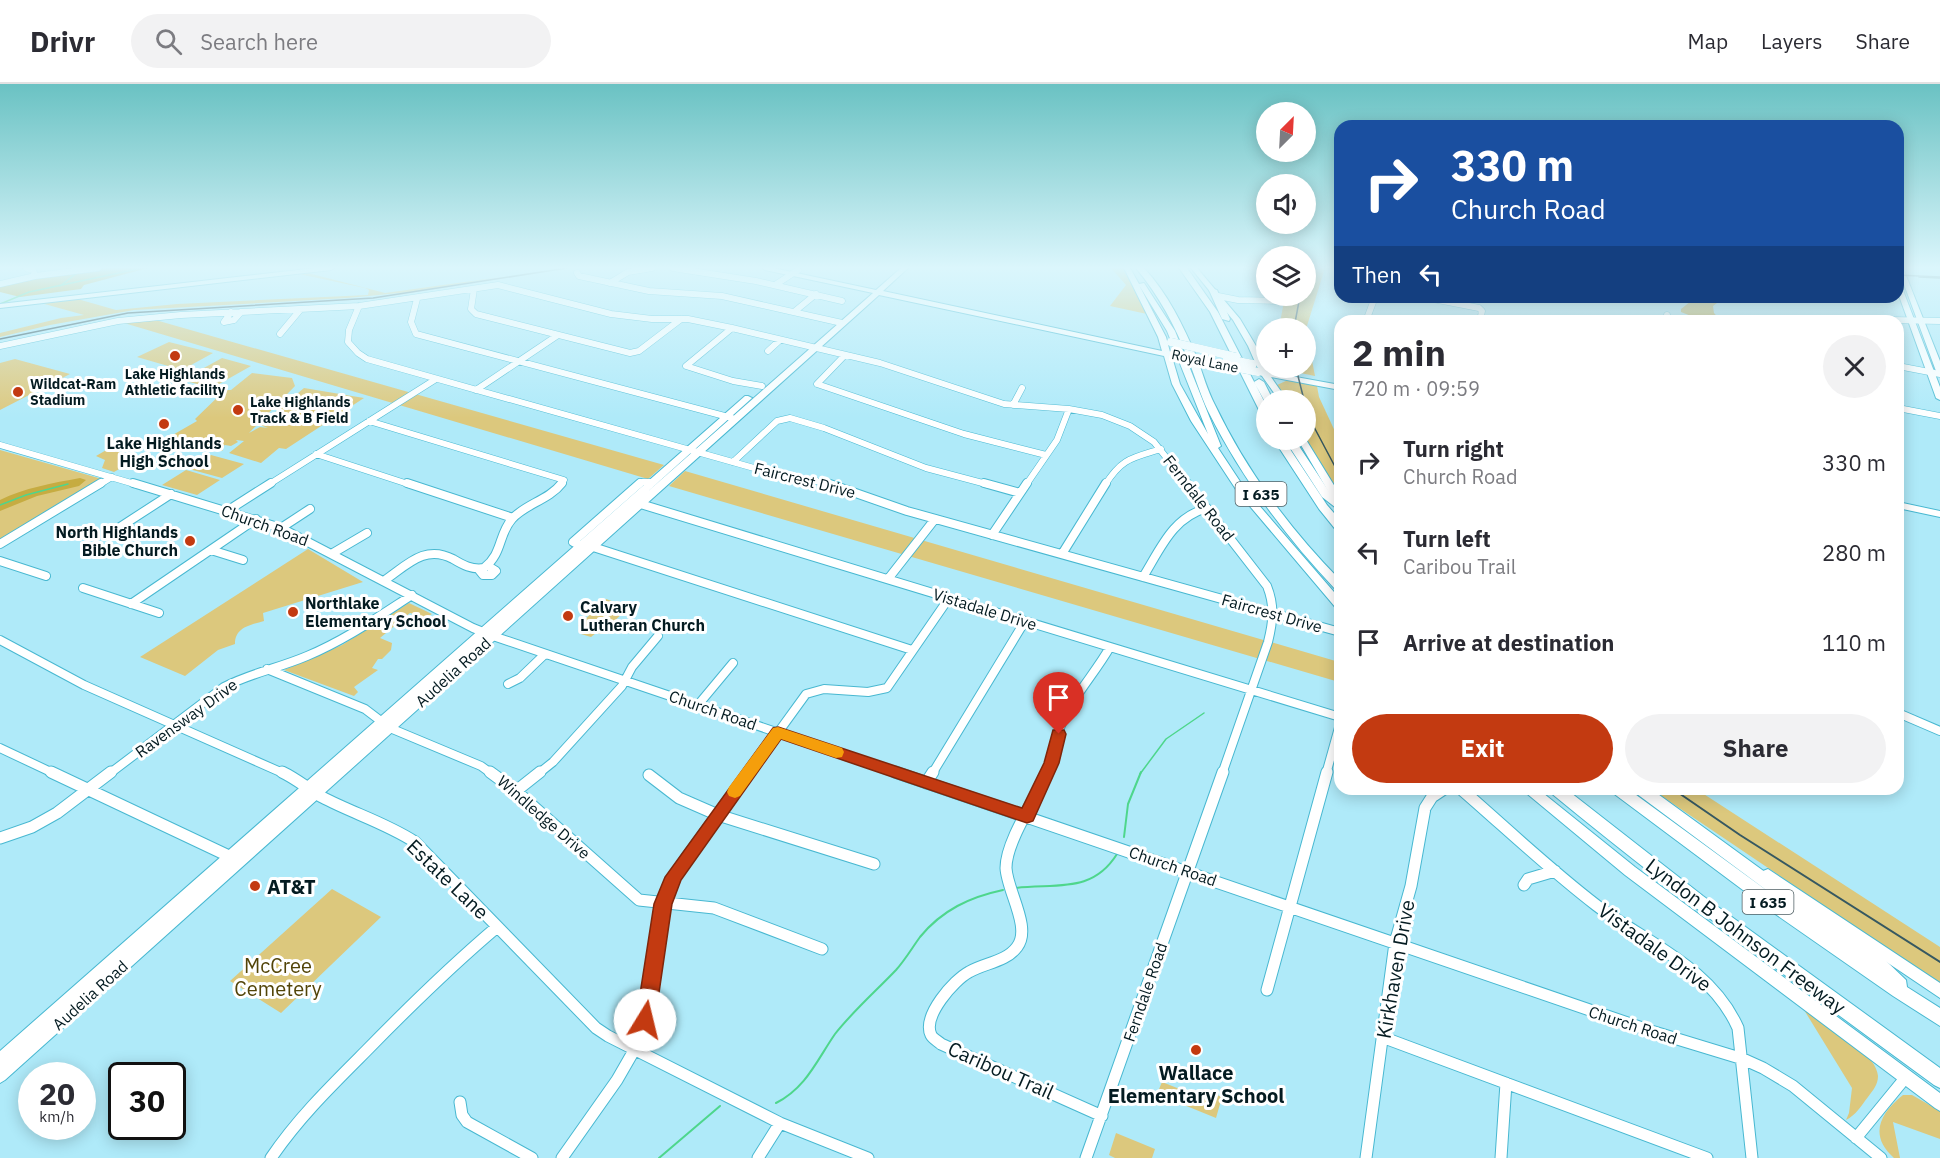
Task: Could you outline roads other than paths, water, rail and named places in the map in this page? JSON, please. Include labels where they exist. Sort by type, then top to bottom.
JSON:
[{"type":"highway","name":"I 635","points":[[1174,318],[1189,350],[1210,406],[1248,475],[1283,523],[1334,580]]},
{"type":"highway","points":[[1217,318],[1256,394]]},
{"type":"highway","points":[[1226,318],[1264,390]]},
{"type":"highway","name":"I 635","points":[[1286,450],[1334,521]]},
{"type":"highway","points":[[1297,450],[1326,495],[1334,502]]},
{"type":"highway","name":"Lyndon B Johnson Freeway","points":[[1563,795],[1740,935],[1940,1078]]},
{"type":"highway","name":"I 635","points":[[1626,795],[1751,890],[1826,943],[1940,1018]]},
{"type":"highway","points":[[1648,795],[1877,963],[1923,1006]]},
{"type":"main road","name":"Audelia Road","points":[[0,1075],[235,859],[585,545],[843,318]]},
{"type":"main road","name":"Royal Lane","points":[[1016,318],[1170,351],[1256,366]]},
{"type":"main road","points":[[1153,318],[1170,351],[1185,404],[1219,458],[1277,534],[1334,599]]},
{"type":"main road","points":[[1163,318],[1171,331],[1213,435],[1219,458]]},
{"type":"main road","points":[[1234,318],[1256,359]]},
{"type":"main road","points":[[1914,318],[1940,372]]},
{"type":"main road","points":[[1915,321],[1940,398]]},
{"type":"main road","name":"Royal Lane","points":[[1096,335],[1155,342],[1170,351]]},
{"type":"main road","name":"Audelia Road","points":[[731,418],[756,385],[811,347]]},
{"type":"main road","points":[[1170,351],[1256,366]]},
{"type":"main road","points":[[1267,378],[1275,390]]},
{"type":"main road","points":[[1271,384],[1286,378],[1334,387]]},
{"type":"main road","name":"Royal Lane","points":[[1316,378],[1334,382]]},
{"type":"main road","points":[[1308,450],[1334,493]]},
{"type":"main road","name":"Audelia Road","points":[[635,503],[652,482],[694,451]]},
{"type":"main road","points":[[1904,502],[1940,514]]},
{"type":"main road","points":[[1904,505],[1940,509]]},
{"type":"main road","points":[[1537,795],[1630,871],[1940,1103]]},
{"type":"main road","points":[[1648,795],[1940,990]]},
{"type":"main road","name":"Audelia Road","points":[[0,1061],[235,859]]},
{"type":"street","points":[[0,346],[106,323],[148,318]]},
{"type":"street","points":[[227,318],[224,322],[231,322],[235,318]]},
{"type":"street","points":[[280,334],[293,318]]},
{"type":"street","name":"Faircrest Drive","points":[[355,318],[347,336],[352,350],[367,359],[733,462],[785,476],[835,485],[935,519],[1334,630]]},
{"type":"street","points":[[412,318],[410,324],[412,331],[416,334],[731,418]]},
{"type":"street","points":[[492,318],[633,353],[681,319]]},
{"type":"street","name":"Ferndale Road","points":[[669,318],[732,328],[888,365],[988,400],[1013,405],[1069,410],[1118,421],[1139,431],[1161,449],[1267,586],[1274,603],[1275,614],[1272,627],[1252,690],[1086,1158]]},
{"type":"street","points":[[822,318],[839,322]]},
{"type":"street","points":[[1904,321],[1940,321]]},
{"type":"street","points":[[732,328],[687,366],[756,385]]},
{"type":"street","points":[[476,390],[558,335]]},
{"type":"street","points":[[768,351],[780,340]]},
{"type":"street","points":[[845,355],[817,384],[964,434],[1046,455]]},
{"type":"street","points":[[1904,367],[1940,372]]},
{"type":"street","points":[[227,511],[436,379]]},
{"type":"street","points":[[1013,405],[1022,388]]},
{"type":"street","points":[[1904,409],[1940,416]]},
{"type":"street","points":[[992,535],[1060,435],[1069,410]]},
{"type":"street","points":[[733,462],[777,421],[790,418],[824,428],[926,468],[1020,493]]},
{"type":"street","points":[[369,421],[564,480],[542,500],[513,518],[506,528],[500,552],[488,566],[496,571],[492,575],[483,575],[479,570],[471,569],[433,552],[424,554],[385,580]]},
{"type":"street","name":"Church Road","points":[[0,445],[281,528],[488,634],[1027,816],[1651,1031],[1743,1059],[1793,1086],[1881,1158]]},
{"type":"street","points":[[1062,554],[1116,468],[1132,457],[1161,449]]},
{"type":"street","points":[[316,454],[513,518]]},
{"type":"street","points":[[0,544],[112,477]]},
{"type":"street","name":"Audelia Road","points":[[585,545],[573,542],[642,482],[652,482]]},
{"type":"street","points":[[117,529],[171,494]]},
{"type":"street","name":"Vistadale Drive","points":[[635,503],[1334,715]]},
{"type":"street","points":[[1143,577],[1178,522],[1193,512],[1207,508]]},
{"type":"street","points":[[281,528],[310,509]]},
{"type":"street","points":[[131,604],[256,519]]},
{"type":"street","points":[[888,579],[935,519]]},
{"type":"street","points":[[333,553],[367,532]]},
{"type":"street","points":[[585,545],[912,650]]},
{"type":"street","points":[[211,550],[243,560]]},
{"type":"street","points":[[0,561],[46,576]]},
{"type":"street","points":[[83,588],[159,613]]},
{"type":"street","name":"Ravensway Drive","points":[[0,838],[42,822],[89,790],[224,687],[244,676],[304,657],[343,640],[412,595]]},
{"type":"street","points":[[562,1158],[621,1073],[633,1051],[645,1020],[663,904],[673,877],[810,691],[874,691],[887,688],[949,598]]},
{"type":"street","points":[[926,783],[1025,621]]},
{"type":"street","points":[[516,790],[553,762],[625,681],[632,667],[658,636]]},
{"type":"street","name":"Estate Lane","points":[[0,640],[84,684],[297,779],[312,790],[401,833],[415,842],[596,1028],[633,1051],[780,1123],[868,1158]]},
{"type":"street","name":"Caribou Trail","points":[[1102,1116],[941,1044],[931,1035],[929,1022],[936,1007],[953,984],[976,967],[1016,951],[1021,941],[1023,933],[1008,886],[1006,869],[1009,851],[1051,763],[1060,728],[1086,681],[1110,647]]},
{"type":"street","points":[[508,684],[520,678],[545,654]]},
{"type":"street","points":[[698,705],[733,663]]},
{"type":"street","name":"Windledge Drive","points":[[267,669],[365,709],[386,724],[482,766],[516,790],[632,895],[648,902],[714,908],[822,949]]},
{"type":"street","points":[[1904,716],[1940,731]]},
{"type":"street","points":[[1267,990],[1334,746]]},
{"type":"street","points":[[0,748],[235,859]]},
{"type":"street","points":[[650,775],[679,798],[718,815],[874,864]]},
{"type":"street","name":"Kirkhaven Drive","points":[[1366,1158],[1395,944],[1411,886],[1425,808],[1435,795]]},
{"type":"street","name":"Vistadale Drive","points":[[1468,795],[1605,912],[1700,977],[1726,1002],[1734,1015],[1738,1028],[1752,1158]]},
{"type":"street","points":[[1524,885],[1528,879],[1555,871]]},
{"type":"street","points":[[272,1158],[311,1108],[358,1059],[446,969],[497,927]]},
{"type":"street","points":[[1382,1037],[1707,1158]]},
{"type":"street","points":[[1856,1138],[1906,1077]]},
{"type":"street","points":[[1501,1158],[1506,1083]]},
{"type":"street","points":[[460,1102],[462,1114],[467,1122],[532,1158]]},
{"type":"street","points":[[758,1158],[780,1123]]},
{"type":"waterway","points":[[0,505],[26,495],[68,484]]},
{"type":"waterway","points":[[1140,773],[1166,739],[1204,713]]},
{"type":"waterway","points":[[1124,837],[1128,804],[1140,773]]},
{"type":"waterway","points":[[1015,888],[1059,886],[1085,881],[1107,867],[1117,854]]},
{"type":"waterway","points":[[776,1103],[795,1090],[803,1081],[835,1034],[896,970],[920,937],[938,919],[968,901],[1003,890]]},
{"type":"waterway","points":[[659,1158],[720,1106]]},
{"type":"tram line","points":[[0,339],[103,318]]},
{"type":"railway","points":[[1298,378],[1302,390]]},
{"type":"railway","points":[[1316,431],[1334,465]]},
{"type":"railway","points":[[1682,795],[1740,835],[1940,962]]},
{"type":"place","name":"Lake Highlands Athletic facility","points":[[175,356]]},
{"type":"place","name":"Wildcat-Ram Stadium","points":[[18,392]]},
{"type":"place","name":"Lake Highlands Track & B Field","points":[[238,410]]},
{"type":"place","name":"Lake Highlands High School","points":[[164,424]]},
{"type":"place","name":"North Highlands Bible Church","points":[[190,541]]},
{"type":"place","name":"Northlake Elementary School","points":[[293,612]]},
{"type":"place","name":"Calvary Lutheran Church","points":[[568,616]]},
{"type":"place","name":"AT&T","points":[[255,886]]},
{"type":"place","name":"Wallace Elementary School","points":[[1196,1050]]},
{"type":"park label","name":"McCree Cemetery","points":[[278,976]]}]
